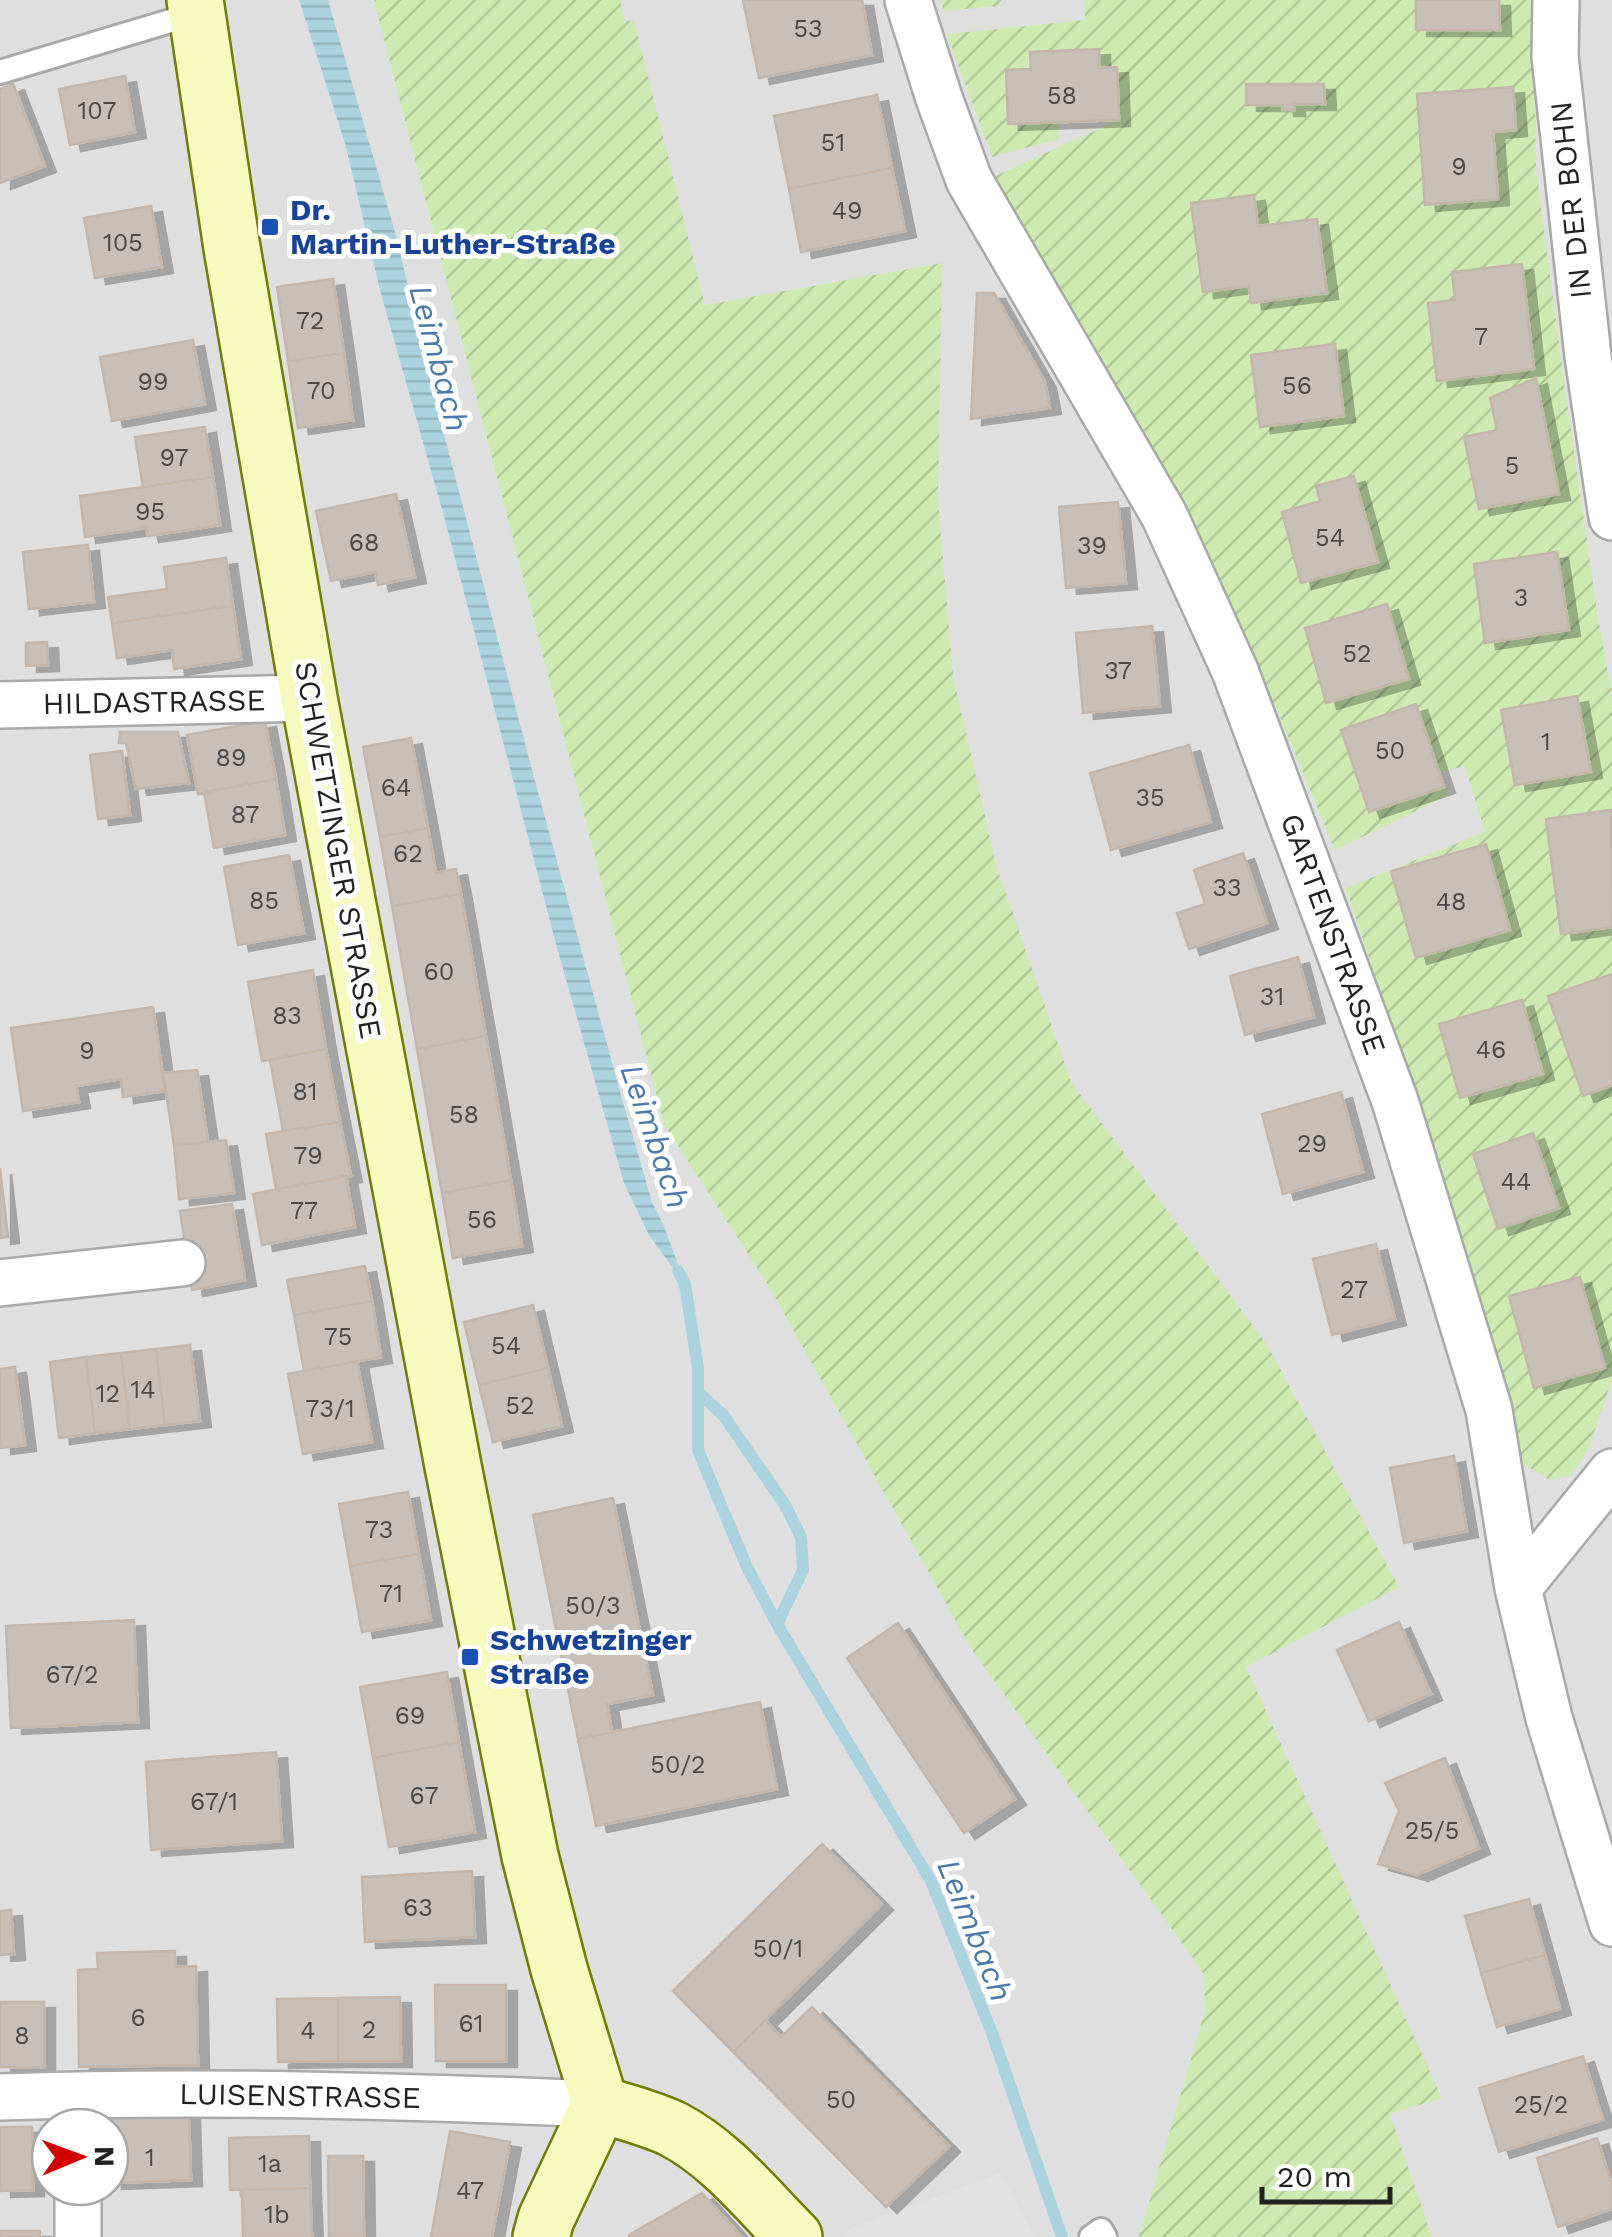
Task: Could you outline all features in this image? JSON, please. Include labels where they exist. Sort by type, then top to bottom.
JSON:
[{"type":"street","name":"GARTENSTRASSE","points":[[908,0],[969,180],[1164,516],[1235,672],[1395,1101],[1488,1410],[1518,1588],[1549,1718],[1612,1923]]},
{"type":"street","name":"IN DER BOHN","points":[[1556,0],[1555,56],[1588,356],[1612,517]]},
{"type":"street","name":"SCHWETZINGER STRASSE","points":[[196,6],[232,248],[309,698],[446,1428],[530,1856],[600,2104]]},
{"type":"street","name":"HILDASTRASSE","points":[[0,706],[309,698]]},
{"type":"street","points":[[0,1283],[182,1263]]},
{"type":"street","points":[[1518,1588],[1612,1472]]},
{"type":"street","name":"LUISENSTRASSE","points":[[130,2109],[389,2096],[600,2104]]},
{"type":"street","name":"LUISENSTRASSE","points":[[0,2098],[55,2107]]},
{"type":"street","points":[[541,2237],[600,2104],[670,2128],[695,2142],[794,2237]]},
{"type":"street","points":[[78,2207],[78,2237]]},
{"type":"lane","points":[[0,72],[196,6]]},
{"type":"shaded area","points":[[0,0],[1612,0],[1612,2237],[0,2237]]},
{"type":"shaded area","points":[[1001,2173],[1034,2237],[846,2237],[842,2232]]},
{"type":"green space","points":[[374,0],[620,0],[625,22],[634,20],[705,305],[942,263],[938,498],[953,676],[996,864],[1071,1082],[1266,1343],[1399,1587],[1246,1667],[1442,2098],[1390,2114],[1432,2237],[1139,2237],[1205,2011],[1204,1974],[971,1648],[770,1288],[664,1124]]},
{"type":"green space","points":[[942,0],[1001,0],[999,6],[943,11]]},
{"type":"green space","points":[[1084,0],[1534,0],[1536,169],[1612,695],[1612,1379],[1589,1448],[1572,1475],[1550,1480],[1517,1460],[1445,1188],[1346,888],[1485,832],[1465,766],[1439,772],[1449,795],[1335,850],[1184,501],[993,177],[1119,120],[1117,67],[1099,68],[1098,49],[1031,52],[1031,69],[1006,71],[1008,124],[1059,122],[1059,139],[992,157],[947,34],[1085,20]]},
{"type":"water","points":[[299,0],[328,0],[397,239],[429,377],[622,1099],[652,1202],[685,1284],[649,1235],[624,1183],[381,294],[345,143]]},
{"type":"building","points":[[743,0],[862,0],[872,55],[759,78]]},
{"type":"building","points":[[1416,0],[1499,0],[1500,30],[1416,30]]},
{"type":"building","points":[[1099,49],[1099,68],[1117,67],[1119,120],[1008,124],[1006,70],[1031,69],[1030,52]]},
{"type":"building","points":[[125,76],[135,132],[70,145],[59,89]]},
{"type":"building","points":[[13,84],[45,166],[0,183],[0,89]]},
{"type":"building","points":[[1246,84],[1324,84],[1325,104],[1294,104],[1294,110],[1283,110],[1283,105],[1246,105]]},
{"type":"building","points":[[1513,87],[1516,130],[1493,132],[1498,199],[1425,205],[1417,94]]},
{"type":"building","points":[[877,95],[892,168],[789,189],[774,116]]},
{"type":"building","points":[[892,168],[905,231],[801,252],[789,189]]},
{"type":"building","points":[[1254,195],[1258,226],[1317,219],[1327,293],[1251,303],[1249,286],[1203,292],[1191,203]]},
{"type":"building","points":[[151,206],[162,267],[95,278],[84,218]]},
{"type":"building","points":[[1522,264],[1534,369],[1437,381],[1428,303],[1455,300],[1452,272]]},
{"type":"building","points":[[333,279],[344,353],[288,361],[277,287]]},
{"type":"building","points":[[977,293],[994,293],[1045,382],[1050,408],[971,419]]},
{"type":"building","points":[[193,340],[205,404],[112,421],[100,357]]},
{"type":"building","points":[[1335,344],[1344,416],[1260,427],[1251,355]]},
{"type":"building","points":[[344,353],[353,420],[298,428],[288,361]]},
{"type":"building","points":[[1536,378],[1559,494],[1479,509],[1464,437],[1497,430],[1490,398]]},
{"type":"building","points":[[205,427],[213,477],[143,487],[135,437]]},
{"type":"building","points":[[1354,476],[1378,562],[1301,583],[1282,512],[1320,501],[1316,486]]},
{"type":"building","points":[[213,477],[220,525],[148,536],[146,528],[85,537],[80,496]]},
{"type":"building","points":[[396,494],[415,577],[378,585],[375,572],[331,581],[316,511]]},
{"type":"building","points":[[1118,502],[1126,583],[1066,588],[1059,507]]},
{"type":"building","points":[[88,545],[94,602],[29,609],[23,552]]},
{"type":"building","points":[[1557,552],[1569,630],[1485,643],[1474,564]]},
{"type":"building","points":[[226,558],[233,606],[112,623],[108,597],[167,589],[164,567]]},
{"type":"building","points":[[1387,604],[1409,679],[1326,703],[1305,628]]},
{"type":"building","points":[[233,606],[241,659],[174,669],[172,650],[117,658],[112,623]]},
{"type":"building","points":[[1152,626],[1160,706],[1083,713],[1076,633]]},
{"type":"building","points":[[47,642],[48,665],[26,666],[26,643]]},
{"type":"building","points":[[1577,696],[1591,772],[1515,785],[1501,710]]},
{"type":"building","points":[[1416,704],[1444,787],[1369,812],[1341,730]]},
{"type":"building","points":[[265,721],[276,779],[198,794],[187,735]]},
{"type":"building","points":[[120,732],[178,732],[189,783],[136,789],[126,743],[119,743]]},
{"type":"building","points":[[411,738],[428,828],[380,837],[363,747]]},
{"type":"building","points":[[1189,745],[1211,822],[1111,850],[1090,773]]},
{"type":"building","points":[[122,751],[130,815],[98,819],[90,755]]},
{"type":"building","points":[[276,779],[285,835],[214,848],[204,792]]},
{"type":"building","points":[[1611,810],[1612,927],[1561,934],[1546,819]]},
{"type":"building","points":[[428,828],[436,873],[456,869],[461,894],[392,906],[380,837]]},
{"type":"building","points":[[1486,844],[1510,930],[1416,958],[1391,871]]},
{"type":"building","points":[[1243,853],[1267,923],[1189,949],[1177,913],[1205,904],[1194,870]]},
{"type":"building","points":[[289,855],[304,933],[238,945],[224,867]]},
{"type":"building","points":[[461,894],[486,1036],[417,1049],[392,906]]},
{"type":"building","points":[[1298,957],[1314,1017],[1245,1035],[1230,976]]},
{"type":"building","points":[[313,970],[326,1049],[262,1061],[248,982]]},
{"type":"building","points":[[1612,974],[1612,1085],[1583,1096],[1548,996]]},
{"type":"building","points":[[1522,1000],[1543,1074],[1460,1098],[1439,1024]]},
{"type":"building","points":[[153,1007],[165,1091],[123,1097],[121,1079],[76,1086],[79,1102],[23,1111],[11,1028]]},
{"type":"building","points":[[486,1036],[511,1180],[442,1193],[417,1049]]},
{"type":"building","points":[[326,1049],[340,1122],[283,1131],[270,1060]]},
{"type":"building","points":[[197,1070],[208,1142],[174,1145],[163,1073]]},
{"type":"building","points":[[1341,1092],[1363,1172],[1283,1194],[1262,1114]]},
{"type":"building","points":[[340,1122],[351,1176],[276,1189],[266,1134]]},
{"type":"building","points":[[1533,1133],[1559,1208],[1498,1229],[1473,1154]]},
{"type":"building","points":[[226,1140],[234,1193],[179,1199],[174,1145]]},
{"type":"building","points":[[0,1168],[8,1237],[0,1238]]},
{"type":"building","points":[[346,1176],[355,1227],[262,1245],[253,1194]]},
{"type":"building","points":[[511,1180],[522,1246],[453,1258],[442,1193]]},
{"type":"building","points":[[232,1204],[245,1280],[192,1290],[180,1211]]},
{"type":"building","points":[[1376,1244],[1395,1319],[1332,1335],[1313,1259]]},
{"type":"building","points":[[365,1266],[372,1301],[294,1315],[287,1280]]},
{"type":"building","points":[[1580,1277],[1605,1368],[1534,1388],[1509,1296]]},
{"type":"building","points":[[372,1301],[381,1357],[304,1371],[294,1315]]},
{"type":"building","points":[[533,1305],[548,1368],[479,1385],[464,1322]]},
{"type":"building","points":[[190,1345],[200,1421],[165,1425],[156,1349]]},
{"type":"building","points":[[156,1349],[165,1425],[130,1429],[121,1353]]},
{"type":"building","points":[[121,1353],[130,1429],[95,1433],[86,1357]]},
{"type":"building","points":[[86,1357],[95,1433],[59,1438],[50,1362]]},
{"type":"building","points":[[357,1361],[372,1442],[303,1454],[288,1374]]},
{"type":"building","points":[[15,1367],[25,1445],[0,1448],[0,1369]]},
{"type":"building","points":[[548,1368],[562,1426],[493,1442],[479,1385]]},
{"type":"building","points":[[1454,1456],[1467,1531],[1404,1543],[1390,1468]]},
{"type":"building","points":[[408,1492],[419,1554],[350,1566],[339,1504]]},
{"type":"building","points":[[613,1498],[653,1695],[607,1704],[612,1732],[578,1739],[533,1515]]},
{"type":"building","points":[[419,1554],[431,1620],[362,1632],[350,1566]]},
{"type":"building","points":[[134,1620],[138,1722],[11,1728],[6,1626]]},
{"type":"building","points":[[1399,1622],[1431,1694],[1369,1721],[1337,1650]]},
{"type":"building","points":[[898,1623],[1015,1799],[964,1833],[847,1658]]},
{"type":"building","points":[[447,1672],[459,1742],[373,1758],[360,1687]]},
{"type":"building","points":[[760,1702],[777,1789],[596,1826],[578,1739]]},
{"type":"building","points":[[459,1742],[475,1832],[389,1847],[373,1758]]},
{"type":"building","points":[[276,1752],[282,1841],[151,1850],[146,1762]]},
{"type":"building","points":[[1445,1758],[1479,1848],[1417,1875],[1378,1864],[1399,1811],[1385,1783]]},
{"type":"building","points":[[822,1844],[882,1904],[733,2052],[673,1991]]},
{"type":"building","points":[[472,1871],[475,1937],[365,1942],[362,1877]]},
{"type":"building","points":[[1529,1899],[1545,1955],[1481,1973],[1465,1916]]},
{"type":"building","points":[[11,1910],[14,1954],[0,1955],[0,1911]]},
{"type":"building","points":[[175,1951],[175,1967],[196,1966],[198,2065],[79,2067],[78,1970],[98,1969],[97,1953]]},
{"type":"building","points":[[1545,1955],[1560,2009],[1497,2027],[1481,1973]]},
{"type":"building","points":[[435,1985],[506,1985],[506,2061],[436,2061]]},
{"type":"building","points":[[400,1997],[401,2061],[338,2061],[338,1998]]},
{"type":"building","points":[[338,1998],[338,2061],[278,2062],[277,1999]]},
{"type":"building","points":[[0,2002],[44,2002],[44,2067],[0,2067]]},
{"type":"building","points":[[812,2007],[949,2146],[886,2207],[733,2052],[765,2020],[781,2037]]},
{"type":"building","points":[[1583,2056],[1603,2120],[1499,2152],[1479,2088]]},
{"type":"building","points":[[189,2114],[191,2180],[130,2182],[130,2115]]},
{"type":"building","points":[[0,2127],[30,2127],[30,2190],[0,2191]]},
{"type":"building","points":[[450,2131],[510,2142],[492,2237],[431,2237]]},
{"type":"building","points":[[309,2136],[310,2188],[230,2190],[229,2138]]},
{"type":"building","points":[[1597,2138],[1612,2185],[1612,2209],[1558,2227],[1537,2158]]},
{"type":"building","points":[[328,2156],[363,2156],[364,2237],[329,2237]]},
{"type":"building","points":[[310,2188],[312,2237],[243,2237],[242,2190]]},
{"type":"building","points":[[702,2193],[742,2237],[629,2237],[629,2235]]},
{"type":"building","points":[[0,2231],[40,2231],[40,2237],[0,2237]]},
{"type":"waterway","name":"Leimbach","points":[[678,1271],[685,1284],[698,1368],[698,1450],[747,1567],[777,1624],[931,1881],[992,2033],[1062,2237]]},
{"type":"waterway","points":[[698,1392],[724,1416],[785,1505],[801,1537],[803,1570],[777,1624]]},
{"type":"place","name":"Dr. Martin-Luther-Straße","points":[[270,227]]},
{"type":"place","name":"Schwetzinger Straße","points":[[470,1657]]}]
